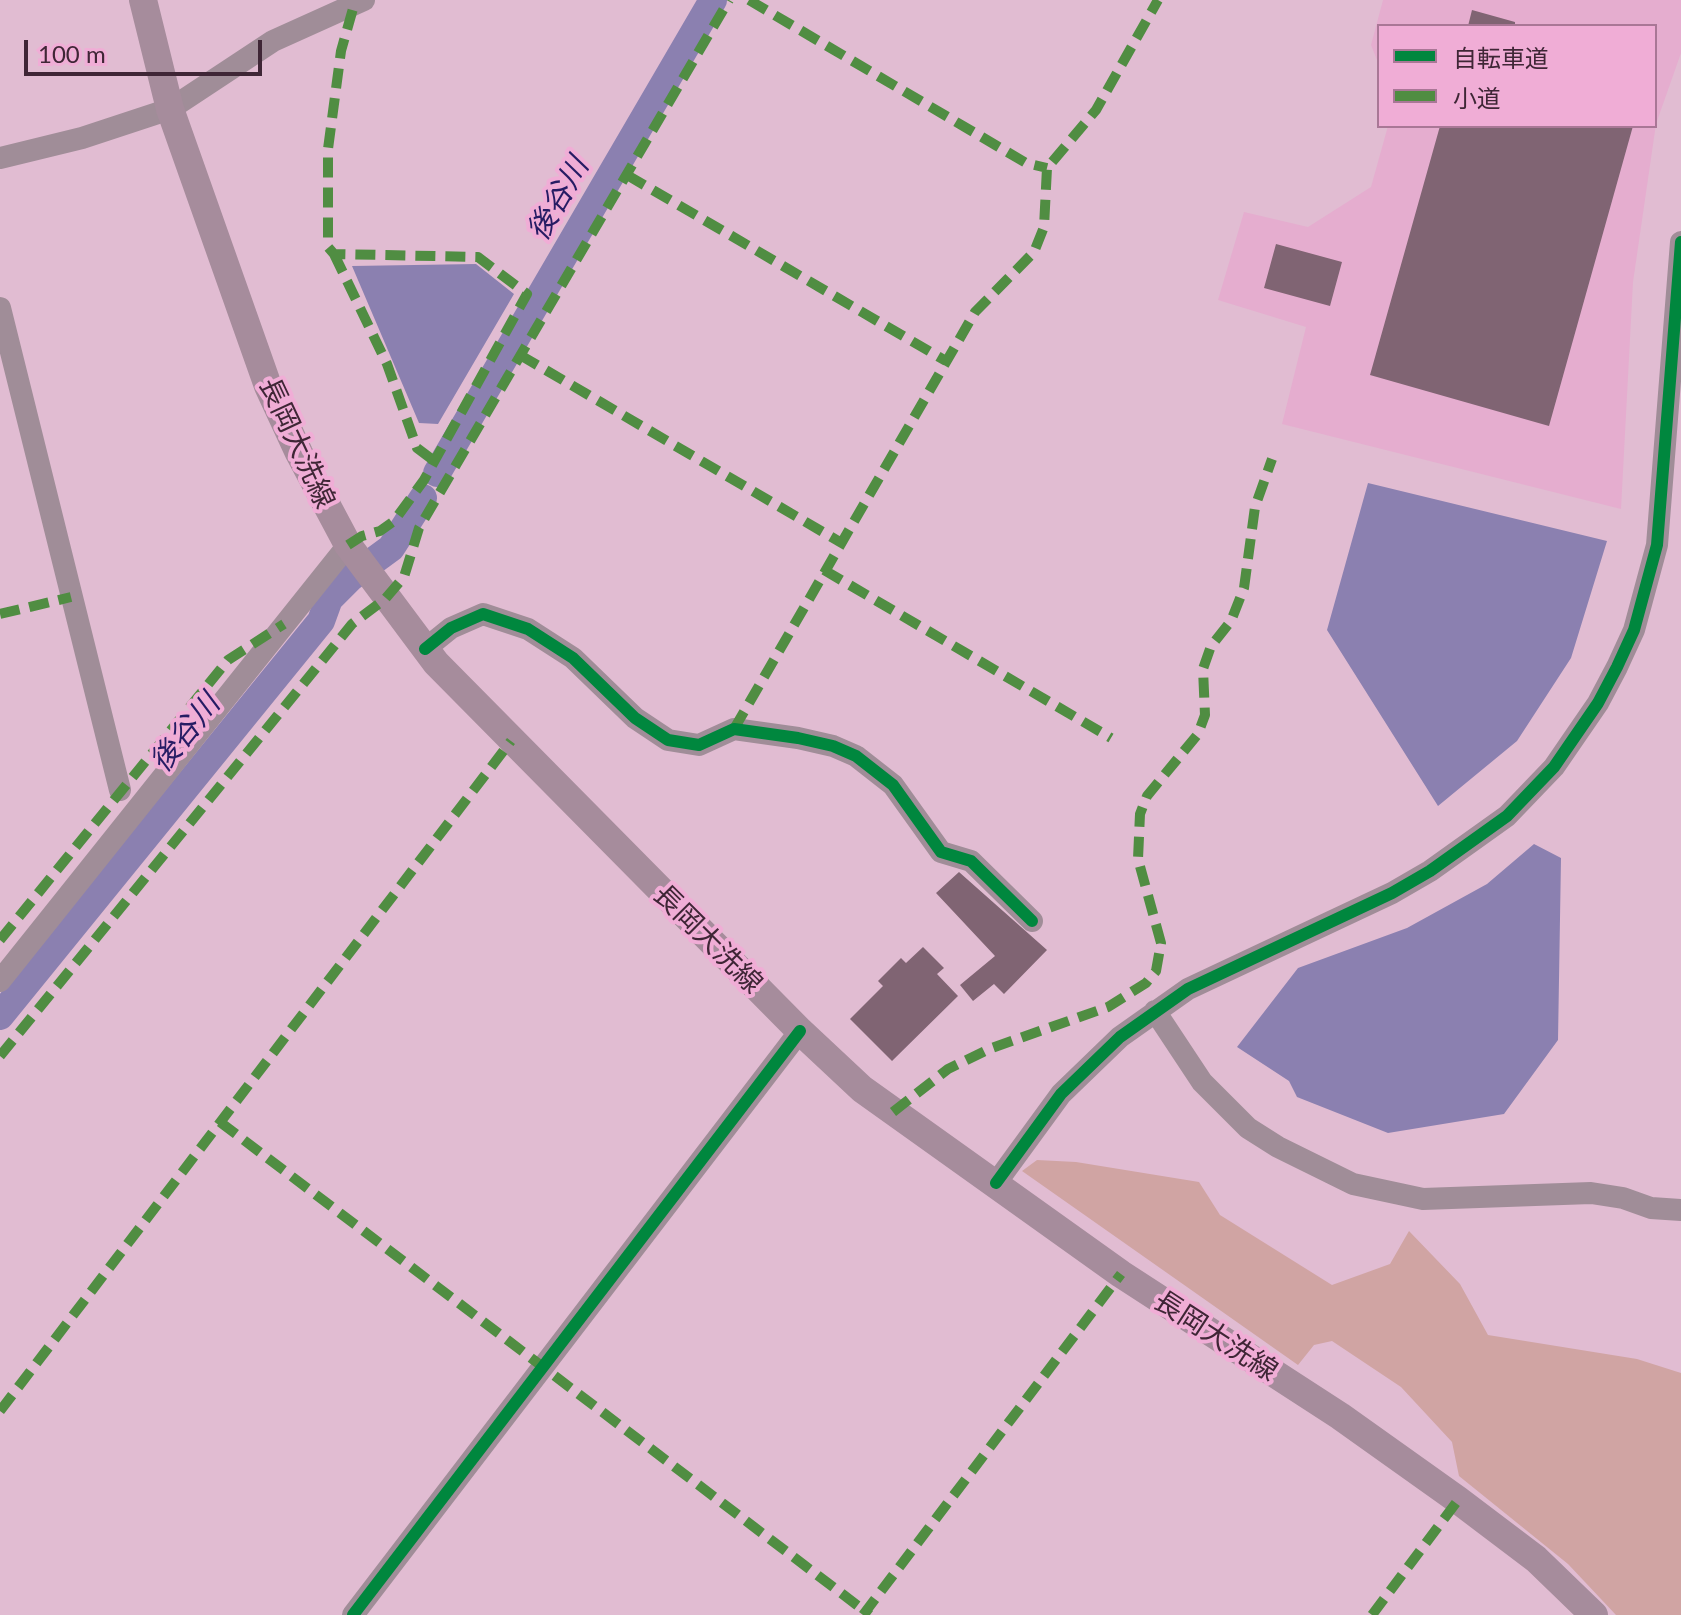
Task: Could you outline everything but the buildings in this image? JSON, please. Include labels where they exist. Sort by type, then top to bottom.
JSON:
[{"type":"main road","name":"長岡大洗線","points":[[143,0],[154,58],[170,109],[268,386],[305,466],[351,548],[425,649],[511,741],[800,1031],[862,1089],[1121,1274],[1340,1416],[1458,1500],[1536,1559],[1594,1615]]},
{"type":"street","points":[[0,158],[82,138],[170,109],[273,41],[364,0]]},
{"type":"street","points":[[996,1183],[1061,1094],[1086,1068],[1155,1011],[1188,989],[1392,893],[1430,871],[1507,816],[1554,767],[1598,703],[1634,630],[1657,545],[1681,242]]},
{"type":"street","points":[[0,308],[120,790]]},
{"type":"street","points":[[0,981],[351,548]]},
{"type":"street","points":[[425,649],[451,628],[483,614],[528,629],[573,658],[635,718],[668,740],[699,745],[734,729],[810,741],[856,756],[893,785],[941,852],[971,861],[1032,921]]},
{"type":"street","points":[[1155,1011],[1202,1082],[1248,1128],[1278,1147],[1353,1184],[1423,1199],[1591,1193],[1623,1198],[1651,1208],[1681,1210]]},
{"type":"street","points":[[353,1615],[800,1031]]},
{"type":"shaded area","points":[[1383,0],[1681,0],[1681,53],[1657,121],[1657,24],[1377,24],[1377,60],[1371,45]]},
{"type":"shaded area","points":[[1387,128],[1655,128],[1633,282],[1621,509],[1282,424],[1306,327],[1218,300],[1244,212],[1308,227],[1371,187]]},
{"type":"shaded area","points":[[476,264],[514,294],[438,424],[419,423],[352,266]]},
{"type":"shaded area","points":[[1368,483],[1607,541],[1571,658],[1517,741],[1438,806],[1327,630]]},
{"type":"shaded area","points":[[1534,844],[1561,858],[1558,1040],[1504,1114],[1388,1133],[1297,1097],[1289,1081],[1237,1047],[1298,968],[1407,928],[1487,884]]},
{"type":"shaded area","points":[[1037,1160],[1076,1162],[1199,1182],[1220,1215],[1332,1285],[1390,1264],[1409,1231],[1460,1284],[1488,1335],[1637,1359],[1681,1373],[1681,1615],[1616,1615],[1568,1564],[1459,1476],[1452,1442],[1401,1387],[1332,1341],[1314,1345],[1298,1365],[1022,1171]]},
{"type":"waterway","name":"後谷川","points":[[437,473],[713,0]]},
{"type":"waterway","name":"後谷川","points":[[0,1016],[321,621],[329,599],[350,578],[391,548],[423,498]]},
{"type":"marked path","points":[[0,1056],[352,624],[385,599],[404,577],[419,528],[729,0]]},
{"type":"marked path","points":[[749,0],[1026,163],[1047,168]]},
{"type":"marked path","points":[[734,729],[975,312],[1034,252],[1044,227],[1047,168],[1096,110],[1158,0]]},
{"type":"marked path","points":[[348,545],[394,521],[424,480],[527,294],[478,257],[334,254],[328,247],[328,149],[341,51],[354,5]]},
{"type":"marked path","points":[[627,175],[946,361]]},
{"type":"marked path","points":[[334,254],[387,364],[417,448],[433,460]]},
{"type":"marked path","points":[[520,355],[840,542]]},
{"type":"marked path","points":[[893,1112],[948,1069],[989,1049],[1108,1007],[1146,983],[1156,971],[1161,943],[1138,859],[1140,814],[1147,796],[1198,734],[1205,715],[1203,669],[1211,646],[1231,621],[1244,588],[1255,507],[1272,459]]},
{"type":"marked path","points":[[824,570],[1111,738]]},
{"type":"marked path","points":[[0,614],[71,597]]},
{"type":"marked path","points":[[0,940],[228,660],[284,624]]},
{"type":"marked path","points":[[0,1411],[511,741]]},
{"type":"marked path","points":[[220,1122],[870,1615]]},
{"type":"marked path","points":[[863,1615],[1121,1274]]},
{"type":"marked path","points":[[1372,1615],[1458,1500]]},
{"type":"cycle path","points":[[996,1183],[1061,1094],[1120,1037],[1188,989],[1392,893],[1430,871],[1507,816],[1554,767],[1598,703],[1617,667],[1634,630],[1657,545],[1681,242]]},
{"type":"cycle path","points":[[425,649],[451,628],[483,614],[528,629],[573,658],[635,718],[668,740],[699,745],[734,729],[798,738],[833,746],[856,756],[893,785],[941,852],[971,861],[1032,921]]},
{"type":"cycle path","points":[[353,1615],[800,1031]]}]
